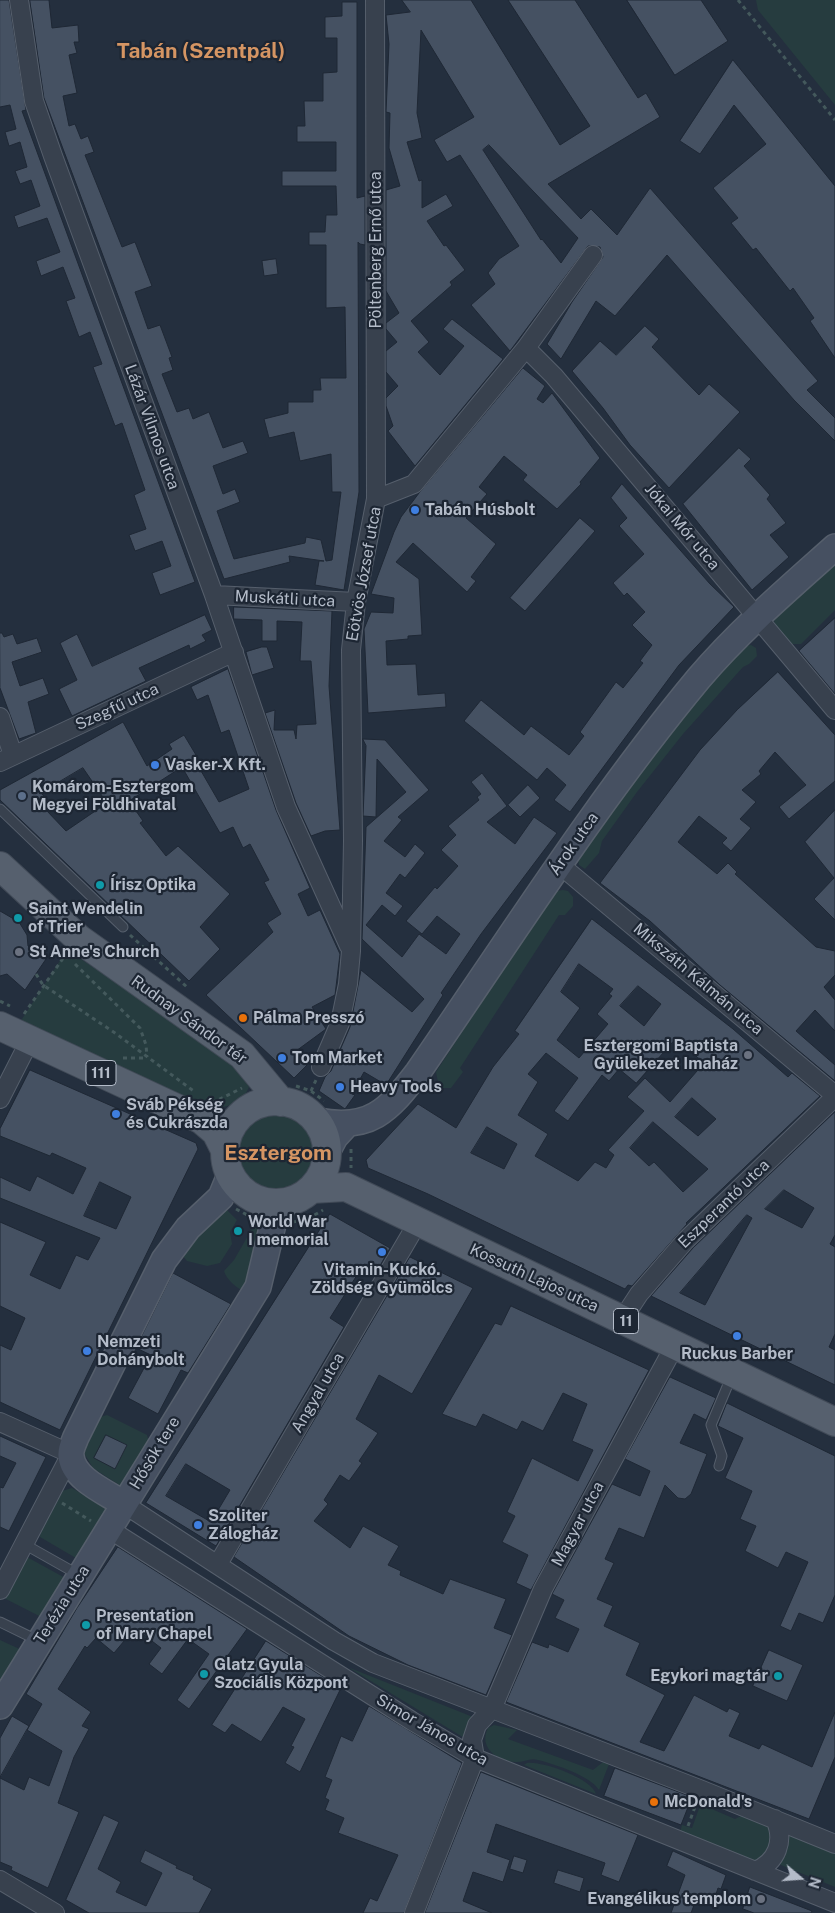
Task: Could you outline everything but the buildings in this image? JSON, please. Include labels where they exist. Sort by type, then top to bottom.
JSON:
[{"type":"main road","name":"Árok utca","points":[[318,1122],[347,1124],[368,1119],[394,1104],[630,766],[694,685],[757,616],[835,547]]},
{"type":"main road","name":"Rudnay Sándor tér","points":[[0,866],[67,946],[121,970],[226,1042],[254,1067],[281,1102]]},
{"type":"main road","name":"111","points":[[20,1025],[206,1107],[216,1132],[226,1174]]},
{"type":"main road","name":"Rudnay Sándor tér","points":[[249,1110],[261,1094],[262,1079]]},
{"type":"main road","points":[[70,1454],[76,1436],[164,1260],[226,1174],[231,1130],[249,1110],[267,1102],[281,1102],[303,1109],[318,1122]]},
{"type":"main road","points":[[206,1107],[249,1110]]},
{"type":"main road","name":"11","points":[[318,1122],[325,1138],[326,1158],[346,1187]]},
{"type":"main road","points":[[311,1189],[320,1178],[335,1137],[347,1124]]},
{"type":"main road","points":[[226,1174],[250,1196],[264,1202],[276,1215]]},
{"type":"main road","name":"Kossuth Lajos utca","points":[[311,1189],[346,1187],[835,1422]]},
{"type":"main road","name":"11","points":[[276,1215],[311,1189]]},
{"type":"main road","name":"Hősök tere","points":[[70,1454],[74,1468],[83,1477],[124,1504],[258,1288],[276,1215]]},
{"type":"main road","name":"Terézia utca","points":[[0,1706],[124,1504]]},
{"type":"street","name":"Lázár Vilmos utca","points":[[19,0],[34,101],[214,595],[286,807],[305,850]]},
{"type":"street","name":"Pöltenberg Ernő utca","points":[[375,0],[376,499]]},
{"type":"street","name":"Eötvös József utca","points":[[321,1067],[340,1023],[348,984],[351,951],[351,650],[356,602],[376,499],[414,484],[526,348],[593,255]]},
{"type":"street","name":"Jókai Mór utca","points":[[526,348],[554,376],[835,710]]},
{"type":"street","name":"Muskátli utca","points":[[214,595],[356,602]]},
{"type":"street","name":"Szegfű utca","points":[[6,758],[234,652]]},
{"type":"street","points":[[0,717],[6,758]]},
{"type":"street","name":"Eötvös József utca","points":[[305,850],[351,951]]},
{"type":"street","name":"Mikszáth Kálmán utca","points":[[560,865],[835,1096]]},
{"type":"street","points":[[0,1099],[20,1025]]},
{"type":"street","name":"Eszperantó utca","points":[[622,1320],[639,1294],[685,1241],[835,1096]]},
{"type":"street","name":"Angyal utca","points":[[218,1564],[418,1222]]},
{"type":"street","name":"Magyar utca","points":[[475,1758],[472,1740],[474,1732],[483,1717],[492,1709],[543,1589],[675,1345]]},
{"type":"street","points":[[0,1422],[70,1454],[0,1590]]},
{"type":"street","name":"Simor János utca","points":[[124,1504],[334,1641],[373,1663],[702,1790],[835,1844]]},
{"type":"street","name":"Simor János utca","points":[[110,1529],[412,1721],[475,1758],[835,1903]]},
{"type":"street","points":[[414,1913],[475,1758]]},
{"type":"street","points":[[755,1872],[768,1864],[777,1851],[780,1835],[775,1819]]},
{"type":"street","points":[[0,1880],[55,1913]]},
{"type":"lane","points":[[0,810],[123,928]]},
{"type":"lane","points":[[719,1466],[722,1456],[711,1425],[733,1373]]},
{"type":"lane","points":[[24,1544],[79,1576]]},
{"type":"lane","points":[[0,1622],[39,1641]]},
{"type":"path","points":[[738,0],[835,120]]},
{"type":"path","points":[[0,1001],[20,1025],[67,946],[140,1028],[146,1045],[147,1058]]},
{"type":"path","points":[[36,974],[44,985],[115,1033],[197,1093]]},
{"type":"path","points":[[118,1055],[126,1059],[147,1058]]},
{"type":"path","points":[[206,1107],[262,1079]]},
{"type":"path","points":[[226,1174],[232,1207],[306,1220],[333,1206],[346,1187]]},
{"type":"path","points":[[49,1495],[100,1527],[110,1529]]},
{"type":"path","points":[[682,1842],[702,1790]]},
{"type":"green space","points":[[756,0],[835,0],[835,105],[758,10]]},
{"type":"green space","points":[[835,560],[835,610],[801,644],[790,644],[775,630],[774,617]]},
{"type":"green space","points":[[751,645],[756,648],[757,656],[743,667],[683,734],[637,792],[602,841],[599,853],[585,869],[579,865],[578,859],[628,785],[740,647]]},
{"type":"green space","points":[[557,891],[568,891],[573,897],[573,906],[565,915],[559,915],[460,1068],[463,1072],[451,1088],[443,1088],[438,1082],[436,1072],[549,899]]},
{"type":"green space","points":[[67,950],[168,1016],[237,1067],[249,1087],[241,1103],[218,1108],[178,1096],[20,1022]]},
{"type":"green space","points":[[279,1111],[295,1114],[308,1123],[317,1136],[320,1152],[317,1168],[308,1181],[295,1190],[279,1193],[263,1190],[250,1181],[241,1168],[238,1152],[241,1136],[250,1123],[263,1114]]},
{"type":"green space","points":[[224,1207],[237,1220],[230,1232],[232,1244],[220,1263],[207,1266],[187,1261],[182,1255],[185,1249]]},
{"type":"green space","points":[[253,1227],[262,1229],[245,1291],[232,1283],[224,1271],[234,1260]]},
{"type":"green space","points":[[107,1415],[147,1435],[149,1442],[121,1486],[93,1468],[84,1453],[100,1417]]},
{"type":"green space","points":[[72,1488],[108,1510],[81,1561],[40,1537],[41,1527],[62,1491]]},
{"type":"green space","points":[[27,1557],[67,1579],[43,1618],[4,1598]]},
{"type":"green space","points":[[0,1640],[26,1652],[0,1696]]},
{"type":"green space","points":[[351,1669],[473,1717],[466,1739]]},
{"type":"green space","points":[[494,1725],[517,1730],[508,1739],[593,1770],[603,1762],[609,1764],[599,1790],[580,1775],[553,1764],[535,1759],[518,1762],[508,1761],[496,1756],[487,1747],[485,1741],[488,1728]]},
{"type":"green space","points":[[527,1763],[544,1765],[566,1772],[593,1788],[596,1794],[524,1765]]},
{"type":"green space","points":[[702,1800],[707,1807],[735,1819],[741,1816],[775,1830],[775,1838],[762,1863],[680,1832],[682,1825],[692,1828]]},
{"type":"green space","points":[[786,1834],[835,1854],[835,1887],[776,1863]]},
{"type":"place","name":"Tabán Húsbolt","points":[[415,510]]},
{"type":"place","name":"Vasker-X Kft.","points":[[155,765]]},
{"type":"place","name":"Komárom-Esztergom Megyei Földhivatal","points":[[22,796]]},
{"type":"place","name":"Írisz Optika","points":[[100,885]]},
{"type":"place","name":"Saint Wendelin of Trier","points":[[18,918]]},
{"type":"place","name":"St Anne's Church","points":[[19,952]]},
{"type":"place","name":"Pálma Presszó","points":[[243,1018]]},
{"type":"place","name":"Esztergomi Baptista Gyülekezet Imaház","points":[[748,1055]]},
{"type":"place","name":"Tom Market","points":[[282,1058]]},
{"type":"place","name":"Heavy Tools","points":[[340,1087]]},
{"type":"place","name":"Sváb Pékség és Cukrászda","points":[[116,1114]]},
{"type":"place","name":"World War I memorial","points":[[238,1231]]},
{"type":"place","name":"Vitamin-Kuckó. Zöldség Gyümölcs","points":[[382,1252]]},
{"type":"place","name":"Ruckus Barber","points":[[737,1336]]},
{"type":"place","name":"Nemzeti Dohánybolt","points":[[87,1351]]},
{"type":"place","name":"Szoliter Zálogház","points":[[198,1525]]},
{"type":"place","name":"Presentation of Mary Chapel","points":[[86,1625]]},
{"type":"place","name":"Glatz Gyula Szociális Központ","points":[[204,1674]]},
{"type":"place","name":"Egykori magtár","points":[[778,1676]]},
{"type":"place","name":"McDonald's","points":[[654,1802]]},
{"type":"place","name":"Evangélikus templom","points":[[761,1899]]},
{"type":"district","name":"Tabán (Szentpál)","points":[[201,52]]},
{"type":"district","name":"Esztergom","points":[[278,1154]]}]
